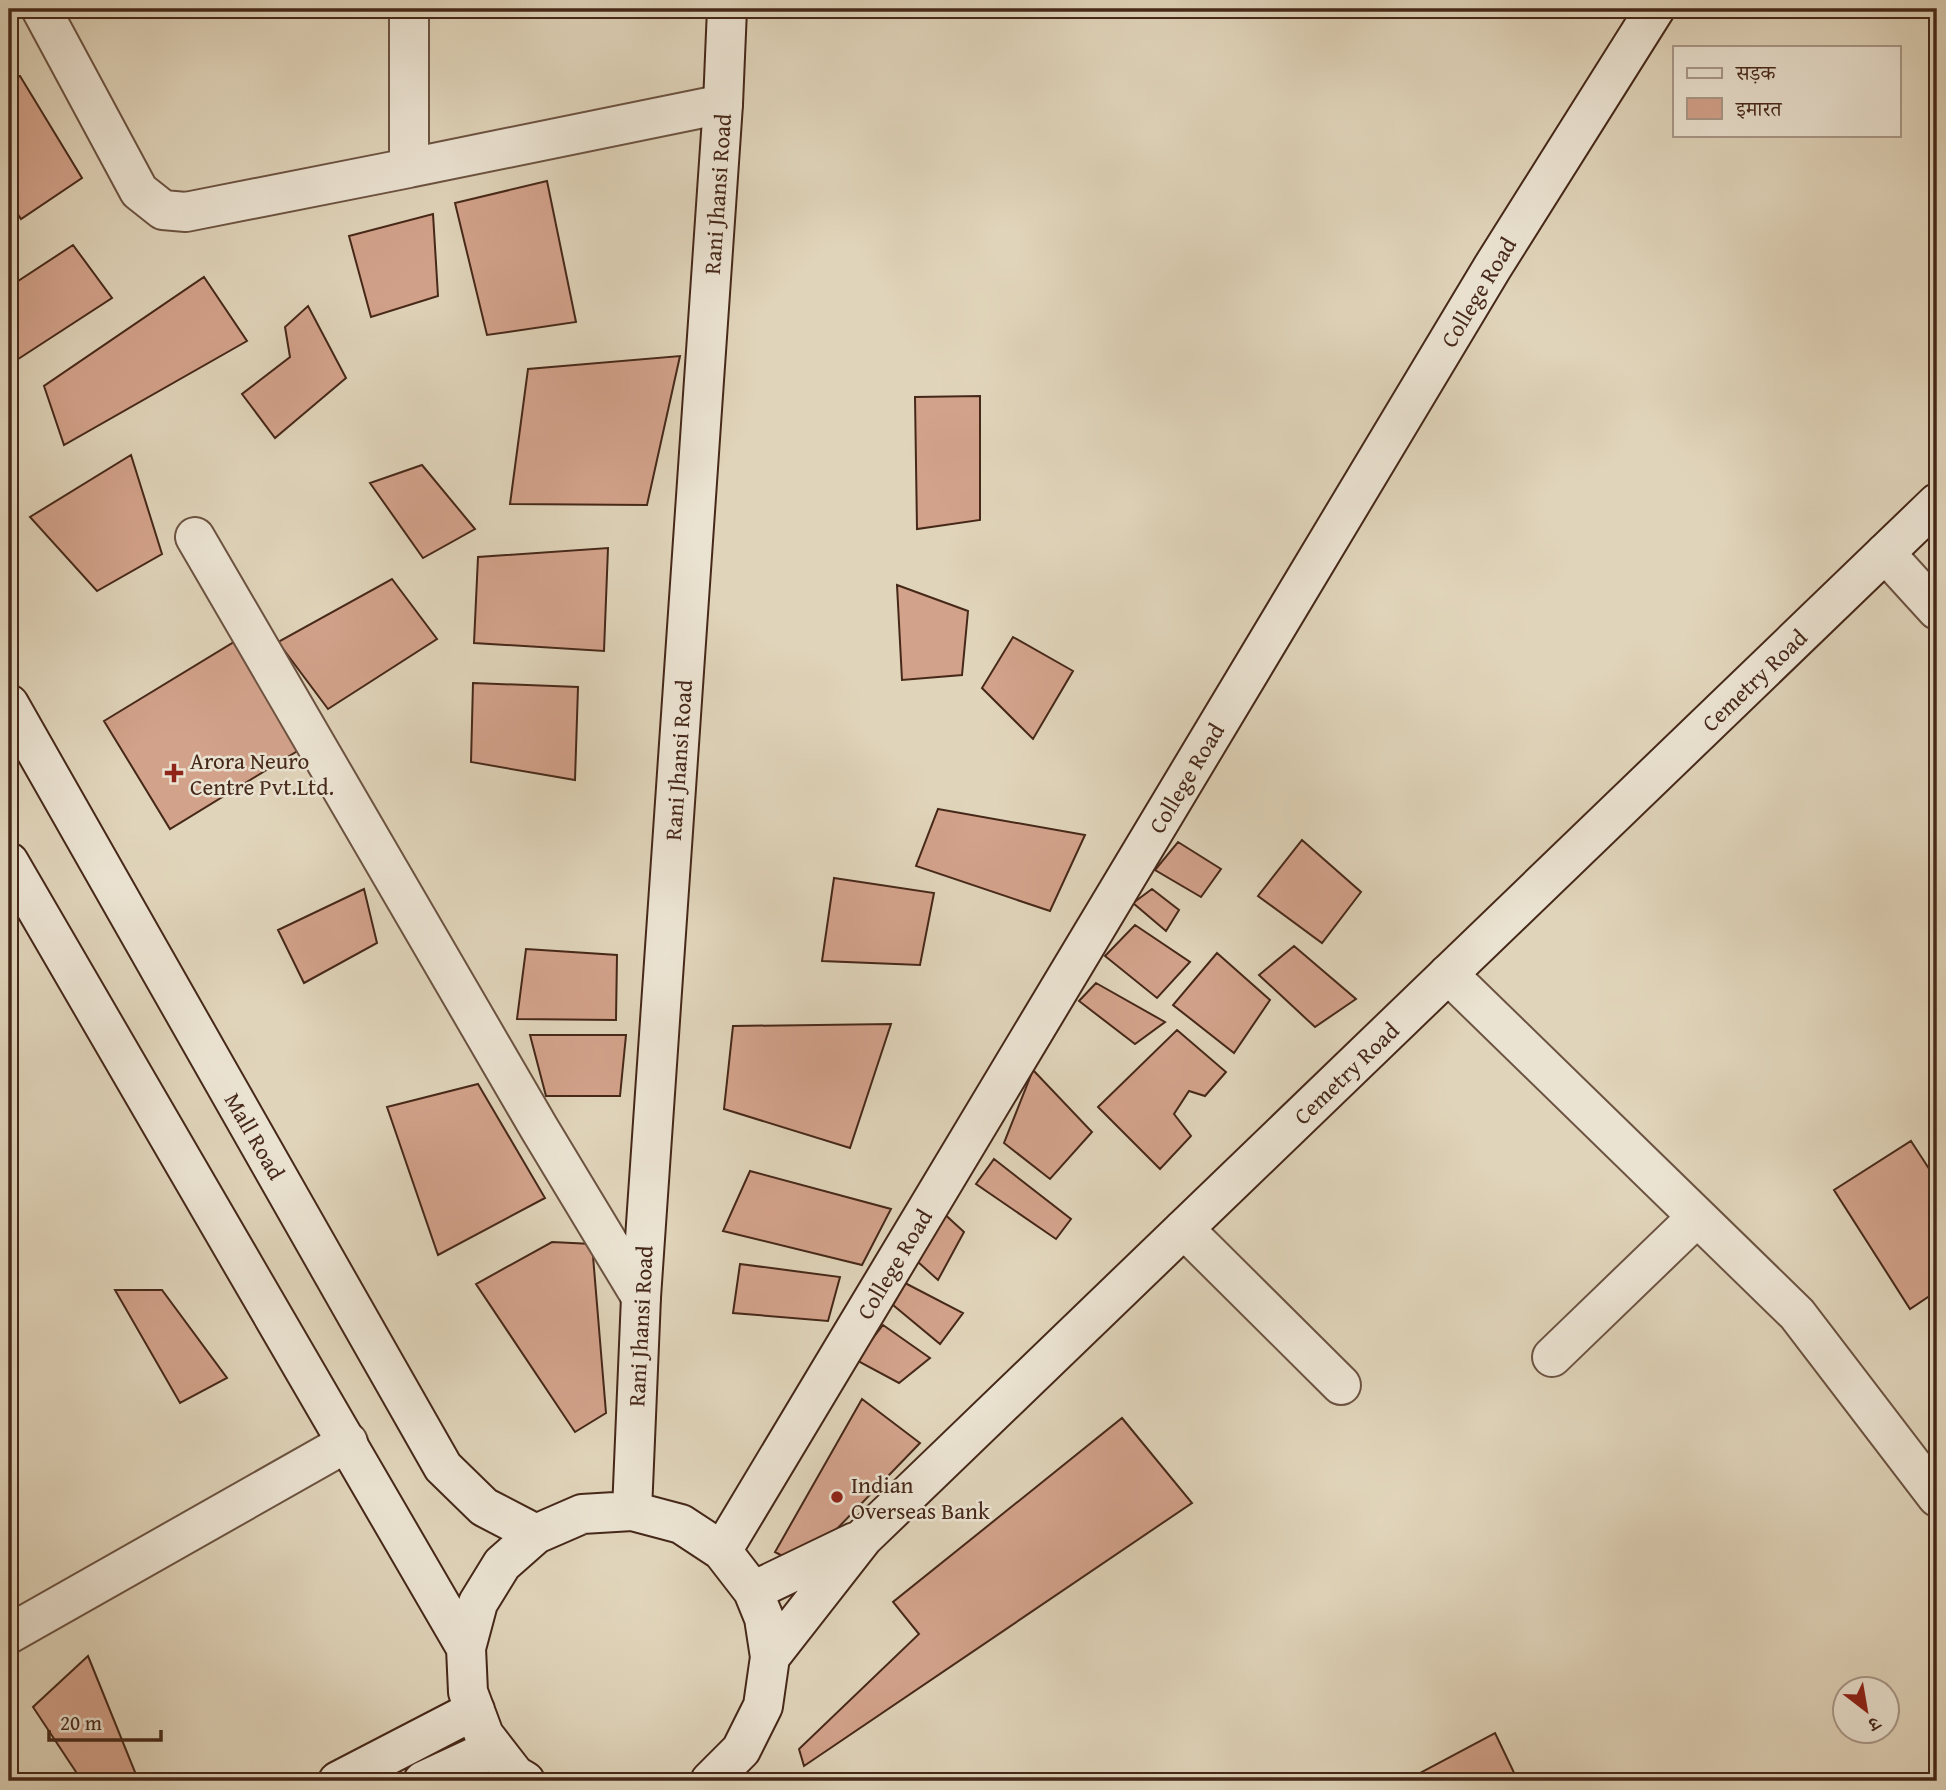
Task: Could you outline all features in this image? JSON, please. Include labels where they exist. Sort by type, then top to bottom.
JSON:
[{"type":"street","points":[[41,9],[139,191],[163,210],[187,212],[723,104]]},
{"type":"street","points":[[409,9],[409,168]]},
{"type":"street","name":"Rani Jhansi Road","points":[[632,1511],[641,1297],[723,104],[727,9]]},
{"type":"street","name":"College Road","points":[[722,1551],[1492,268],[1656,9]]},
{"type":"street","name":"Cemetry Road","points":[[770,1657],[863,1538],[1937,503]]},
{"type":"street","points":[[195,537],[539,1128],[641,1297]]},
{"type":"street","points":[[1885,553],[1937,610]]},
{"type":"street","name":"Mall Road","points":[[9,704],[443,1467],[484,1507],[536,1534]]},
{"type":"street","points":[[9,862],[466,1648]]},
{"type":"street","points":[[1448,974],[1797,1314],[1937,1497]]},
{"type":"street","points":[[1552,1357],[1697,1217]]},
{"type":"street","points":[[1184,1229],[1341,1385]]},
{"type":"street","points":[[9,1634],[348,1442]]},
{"type":"street","points":[[526,1781],[515,1775],[484,1735],[468,1692],[466,1648],[478,1603],[502,1564],[536,1534],[582,1514],[632,1511],[681,1524],[722,1551],[754,1591],[764,1618],[770,1657],[763,1706],[741,1750],[710,1781]]},
{"type":"street","points":[[754,1591],[863,1538]]},
{"type":"street","points":[[338,1781],[475,1710]]},
{"type":"street","points":[[424,1781],[494,1748]]},
{"type":"building","points":[[20,76],[82,178],[21,219],[9,201],[9,80]]},
{"type":"building","points":[[547,181],[576,322],[487,335],[455,203]]},
{"type":"building","points":[[433,214],[438,296],[371,317],[349,236]]},
{"type":"building","points":[[73,245],[112,298],[9,365],[9,287]]},
{"type":"building","points":[[204,277],[247,341],[64,445],[44,386]]},
{"type":"building","points":[[308,306],[346,378],[275,438],[242,394],[290,357],[285,327]]},
{"type":"building","points":[[680,356],[647,505],[510,504],[528,369]]},
{"type":"building","points":[[980,396],[980,520],[917,529],[915,397]]},
{"type":"building","points":[[131,455],[162,554],[97,591],[30,517]]},
{"type":"building","points":[[422,465],[475,529],[423,558],[370,483]]},
{"type":"building","points":[[608,548],[604,651],[474,643],[478,557]]},
{"type":"building","points":[[392,579],[437,639],[328,709],[278,642]]},
{"type":"building","points":[[897,585],[968,611],[962,675],[902,680]]},
{"type":"building","points":[[1013,637],[1073,671],[1033,739],[982,688]]},
{"type":"building","points":[[239,639],[304,747],[170,829],[104,721]]},
{"type":"building","points":[[473,683],[578,687],[575,780],[471,762]]},
{"type":"building","points":[[938,809],[1085,835],[1050,911],[916,866]]},
{"type":"building","points":[[1302,840],[1361,892],[1322,943],[1258,896]]},
{"type":"building","points":[[1178,842],[1221,869],[1201,897],[1155,870]]},
{"type":"building","points":[[834,878],[934,893],[920,965],[822,961]]},
{"type":"building","points":[[364,889],[377,943],[304,983],[278,930]]},
{"type":"building","points":[[1152,889],[1179,910],[1166,931],[1133,903]]},
{"type":"building","points":[[1135,925],[1190,962],[1157,998],[1105,956]]},
{"type":"building","points":[[1294,946],[1356,999],[1315,1027],[1259,975]]},
{"type":"building","points":[[526,949],[617,955],[616,1020],[517,1019]]},
{"type":"building","points":[[1217,953],[1270,1000],[1234,1053],[1173,1005]]},
{"type":"building","points":[[1096,983],[1165,1022],[1135,1044],[1079,1001]]},
{"type":"building","points":[[891,1024],[850,1148],[724,1109],[733,1026]]},
{"type":"building","points":[[1177,1030],[1226,1072],[1205,1096],[1189,1091],[1174,1114],[1191,1136],[1160,1169],[1098,1107]]},
{"type":"building","points":[[530,1035],[626,1035],[620,1096],[546,1096]]},
{"type":"building","points":[[1033,1070],[1092,1132],[1050,1179],[1004,1143]]},
{"type":"building","points":[[478,1084],[545,1198],[438,1255],[387,1107]]},
{"type":"building","points":[[1911,1141],[1937,1181],[1937,1291],[1910,1309],[1834,1190]]},
{"type":"building","points":[[994,1159],[1071,1219],[1056,1239],[976,1184]]},
{"type":"building","points":[[750,1171],[891,1209],[862,1265],[723,1231]]},
{"type":"building","points":[[940,1210],[964,1232],[938,1280],[918,1262]]},
{"type":"building","points":[[552,1242],[592,1244],[606,1413],[575,1432],[476,1284]]},
{"type":"building","points":[[740,1264],[840,1277],[828,1321],[733,1313]]},
{"type":"building","points":[[905,1283],[963,1313],[940,1344],[893,1305]]},
{"type":"building","points":[[115,1290],[162,1290],[227,1378],[180,1403]]},
{"type":"building","points":[[883,1325],[930,1358],[899,1383],[856,1360]]},
{"type":"building","name":"Indian Overseas Bank","points":[[862,1399],[920,1443],[801,1566],[775,1552]]},
{"type":"building","points":[[1122,1418],[1192,1503],[804,1766],[799,1749],[919,1634],[893,1602]]},
{"type":"building","points":[[88,1656],[137,1777],[130,1781],[82,1781],[33,1707]]},
{"type":"building","points":[[1495,1733],[1518,1781],[1405,1781]]},
{"type":"place","name":"Arora Neuro Centre Pvt.Ltd.","points":[[174,773]]},
{"type":"place","name":"Indian Overseas Bank","points":[[837,1497]]}]
